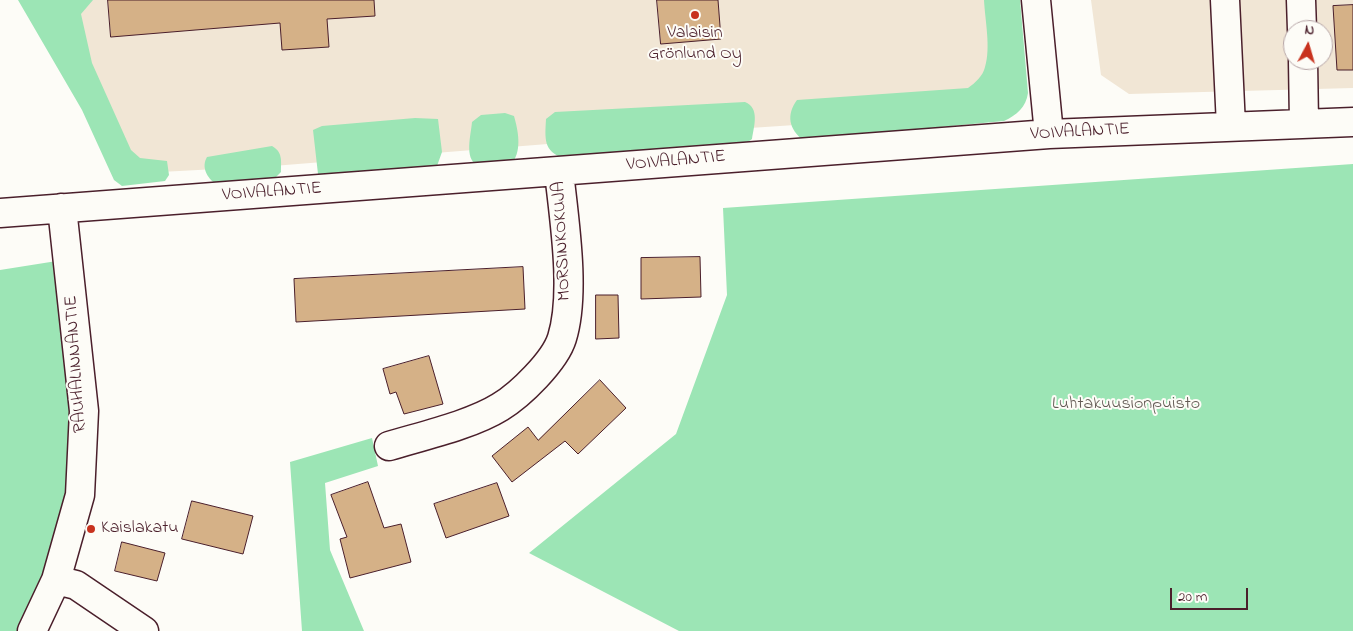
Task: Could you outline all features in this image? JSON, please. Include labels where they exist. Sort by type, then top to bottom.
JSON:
[{"type":"street","points":[[1036,0],[1050,134]]},
{"type":"street","points":[[1225,0],[1231,126]]},
{"type":"street","points":[[1301,0],[1302,20]]},
{"type":"street","points":[[1303,70],[1304,123]]},
{"type":"street","name":"VOIVALANTIE","points":[[0,213],[1050,134],[1353,122]]},
{"type":"street","name":"MORSINKOKUJA","points":[[389,446],[472,419],[500,407],[546,366],[555,353],[562,338],[565,322],[568,279],[559,172]]},
{"type":"street","name":"RAUHALINNANTIE","points":[[32,631],[56,580],[80,495],[84,411],[62,208]]},
{"type":"street","points":[[56,580],[76,585],[144,631]]},
{"type":"shaded area","points":[[26,0],[1005,0],[990,112],[735,129],[273,166],[123,174]]},
{"type":"shaded area","points":[[1091,0],[1353,0],[1353,88],[1129,94],[1101,75]]},
{"type":"green space","points":[[18,0],[93,0],[81,14],[92,63],[131,150],[140,158],[167,161],[169,175],[165,181],[122,186],[114,180],[82,110]]},
{"type":"green space","points":[[984,0],[1020,0],[1028,93],[1023,106],[1013,116],[1004,121],[803,140],[798,136],[792,126],[790,116],[797,100],[968,88],[981,76],[987,59],[988,43]]},
{"type":"green space","points":[[745,102],[753,108],[755,123],[752,139],[744,145],[564,158],[552,152],[546,138],[546,119],[555,112]]},
{"type":"green space","points":[[505,113],[514,116],[518,133],[516,157],[513,162],[477,165],[473,162],[469,152],[472,122],[481,115]]},
{"type":"green space","points":[[415,118],[438,119],[442,152],[437,166],[429,170],[320,176],[318,174],[313,130],[322,126]]},
{"type":"green space","points":[[272,146],[280,154],[281,161],[281,172],[275,178],[216,184],[206,172],[205,161],[207,157]]},
{"type":"green space","name":"Luhtakuusionpuisto","points":[[1353,164],[1353,631],[679,631],[529,553],[676,434],[727,295],[723,208]]},
{"type":"green space","points":[[63,260],[80,495],[32,631],[0,631],[0,270]]},
{"type":"green space","points":[[372,438],[378,466],[325,483],[330,550],[364,631],[302,631],[290,462]]},
{"type":"building","points":[[108,0],[374,0],[375,16],[327,19],[329,47],[282,50],[280,23],[111,37]]},
{"type":"building","points":[[657,0],[718,0],[721,39],[661,44]]},
{"type":"building","points":[[1353,5],[1353,70],[1337,70],[1333,6]]},
{"type":"building","points":[[700,257],[701,297],[641,299],[641,258]]},
{"type":"building","points":[[523,267],[525,309],[296,322],[294,279]]},
{"type":"building","points":[[596,295],[618,295],[619,338],[596,339]]},
{"type":"building","points":[[429,356],[443,404],[404,414],[396,392],[390,394],[383,369]]},
{"type":"building","points":[[600,380],[626,408],[578,454],[565,441],[512,482],[492,456],[528,427],[538,440]]},
{"type":"building","points":[[368,482],[384,528],[401,524],[411,562],[350,578],[340,539],[347,537],[331,495]]},
{"type":"building","points":[[497,483],[509,516],[446,538],[434,504]]},
{"type":"building","points":[[192,501],[253,516],[243,554],[182,539]]},
{"type":"building","points":[[122,542],[165,553],[157,581],[115,571]]},
{"type":"place","name":"Valaisin Grönlund Oy","points":[[695,15]]},
{"type":"place","name":"Kaislakatu","points":[[91,529]]}]
